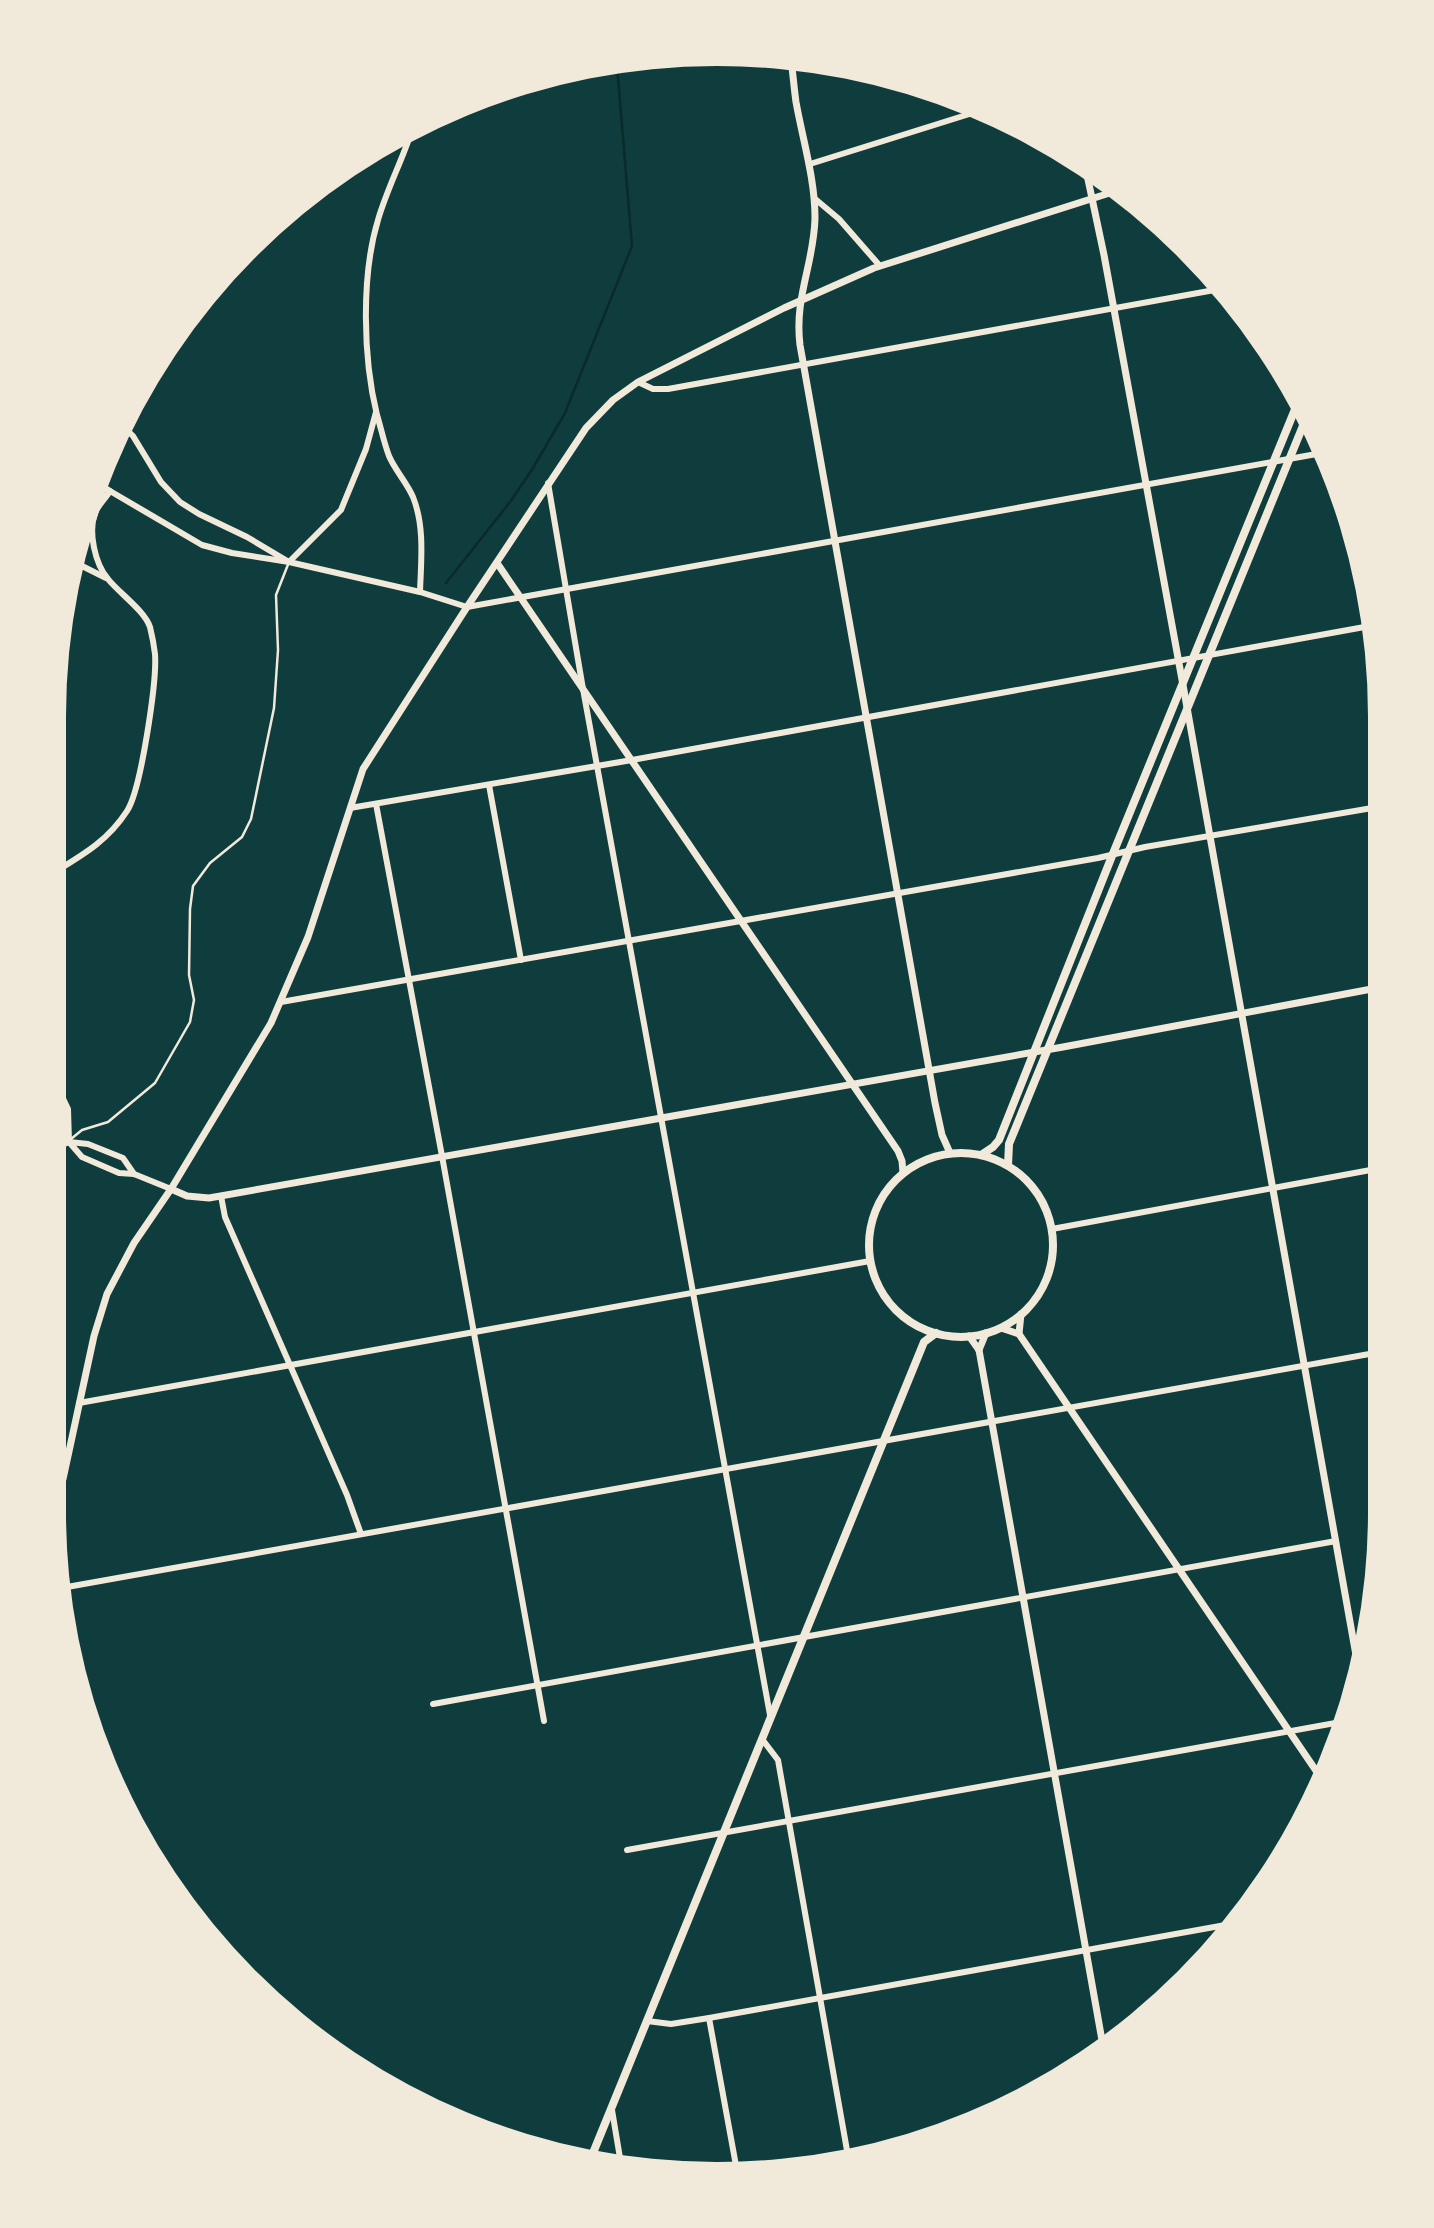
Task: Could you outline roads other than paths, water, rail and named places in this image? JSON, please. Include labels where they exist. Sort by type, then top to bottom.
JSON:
[{"type":"main road","points":[[981,1155],[999,1140],[1111,856],[1293,415]]},
{"type":"main road","points":[[1008,1165],[1009,1144],[1301,431]]},
{"type":"main road","points":[[950,1153],[981,1155],[1008,1165],[1026,1179],[1038,1194],[1047,1210],[1052,1229],[1053,1255],[1048,1277],[1038,1296],[1021,1314],[1001,1328],[969,1336],[936,1333],[904,1318],[880,1288],[870,1261],[869,1237],[874,1213],[886,1191],[903,1173],[930,1158],[950,1153]]},
{"type":"main road","points":[[918,1326],[923,1342]]},
{"type":"main road","points":[[594,2150],[923,1342],[936,1333]]},
{"type":"street","points":[[792,71],[814,198],[813,240],[800,302],[798,326],[803,365],[929,1069],[942,1135],[950,1153]]},
{"type":"street","points":[[810,164],[965,115]]},
{"type":"street","points":[[407,146],[378,218],[369,255],[368,353],[376,412],[389,456],[412,497],[419,520],[420,592]]},
{"type":"street","points":[[1090,184],[1183,685],[1354,1643]]},
{"type":"street","points":[[66,1465],[96,1325],[109,1289],[134,1243],[171,1189],[264,1035],[281,1002],[309,937],[360,777],[368,761],[548,483],[593,420],[613,400],[638,382],[800,302],[880,266],[1104,195]]},
{"type":"street","points":[[814,198],[839,219],[880,266]]},
{"type":"street","points":[[638,382],[653,389],[668,389],[1209,291]]},
{"type":"street","points":[[289,562],[341,510],[366,449],[376,412]]},
{"type":"street","points":[[131,434],[161,482],[180,502],[289,562]]},
{"type":"street","points":[[104,499],[110,491],[202,545],[420,592],[467,607],[1312,455]]},
{"type":"street","points":[[548,483],[770,1715]]},
{"type":"street","points":[[93,536],[95,552],[106,578]]},
{"type":"street","points":[[497,563],[898,1151],[903,1173]]},
{"type":"street","points":[[66,865],[111,833],[130,808],[139,776],[150,712],[155,654],[149,625],[106,578],[85,567]]},
{"type":"street","points":[[350,808],[632,760],[1361,628]]},
{"type":"street","points":[[489,785],[521,960]]},
{"type":"street","points":[[376,804],[544,1721]]},
{"type":"street","points":[[281,1002],[1368,809]]},
{"type":"street","points":[[66,1105],[69,1142],[82,1157],[119,1173],[134,1174],[195,1198],[220,1196],[1368,990]]},
{"type":"street","points":[[66,1143],[88,1144],[123,1158],[134,1174]]},
{"type":"street","points":[[1052,1229],[1368,1171]]},
{"type":"street","points":[[220,1196],[225,1217],[352,1507],[361,1534]]},
{"type":"street","points":[[79,1403],[870,1261]]},
{"type":"street","points":[[1019,1334],[1021,1314]]},
{"type":"street","points":[[1001,1328],[1019,1334],[1314,1768]]},
{"type":"street","points":[[979,1350],[986,1333]]},
{"type":"street","points":[[969,1336],[979,1350],[1101,2035]]},
{"type":"street","points":[[71,1586],[1368,1354]]},
{"type":"street","points":[[437,1703],[1336,1541]]},
{"type":"street","points":[[627,1850],[1332,1724]]},
{"type":"street","points":[[762,1739],[778,1760],[847,2148]]},
{"type":"street","points":[[647,2021],[662,2024],[709,2018],[1217,1927]]},
{"type":"street","points":[[709,2018],[735,2161]]},
{"type":"street","points":[[611,2108],[619,2154]]},
{"type":"lane","points":[[69,1142],[82,1130],[108,1122],[155,1083],[190,1022],[194,1000],[189,975],[193,886],[210,863],[242,837],[251,819],[274,708],[278,650],[276,595],[289,562]]},
{"type":"waterway","points":[[446,583],[510,502],[565,413],[632,246],[618,74]]}]
